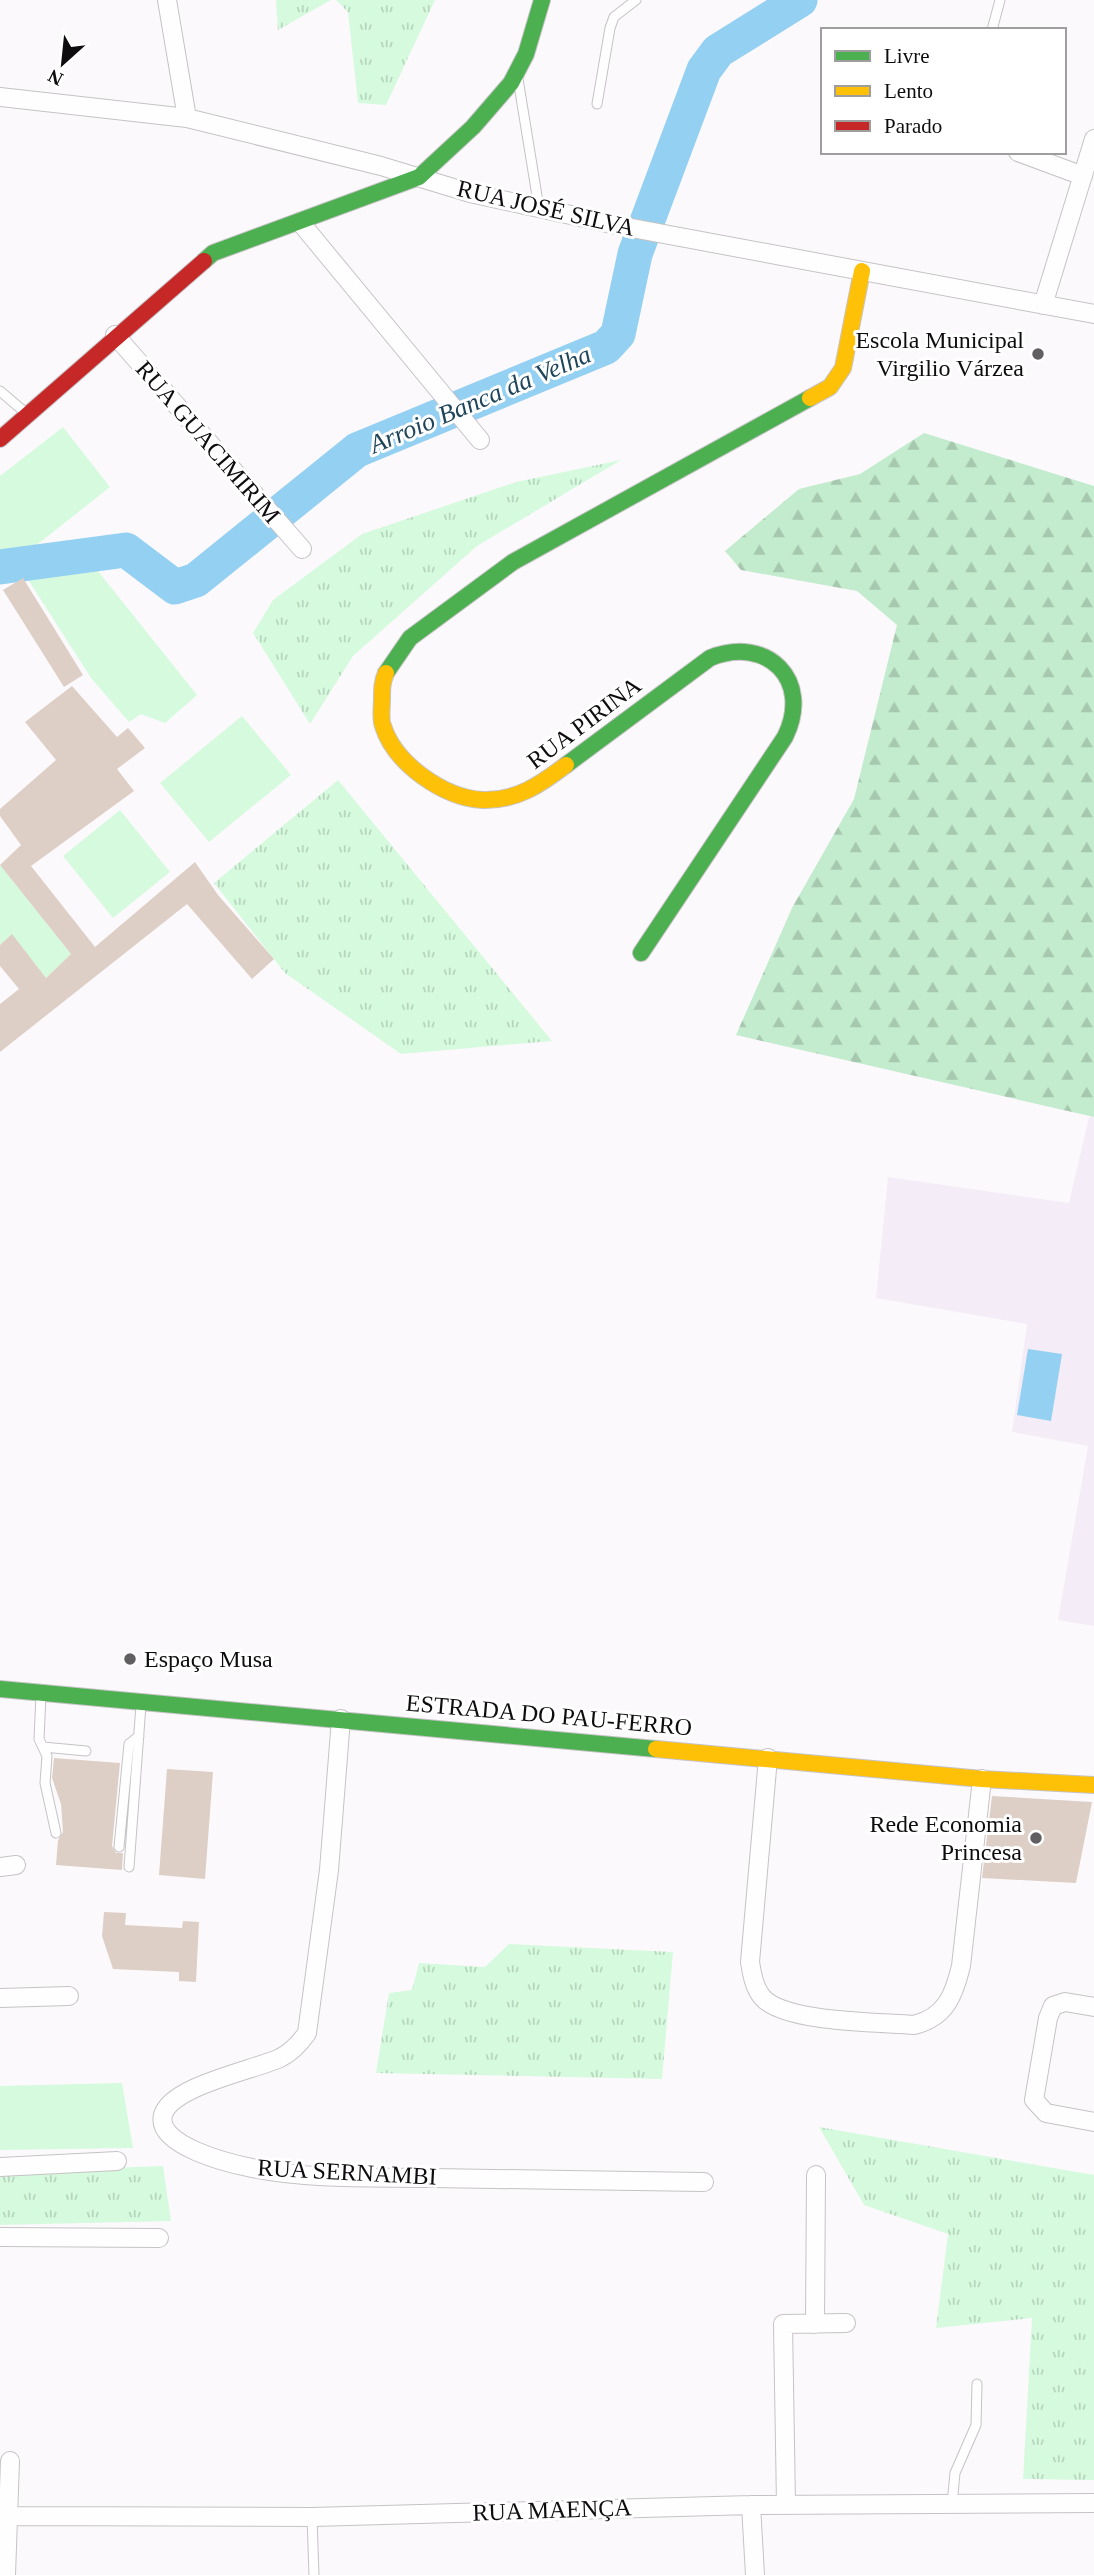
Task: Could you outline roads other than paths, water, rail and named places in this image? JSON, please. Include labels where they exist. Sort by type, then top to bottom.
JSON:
[{"type":"street","points":[[167,0],[187,118]]},
{"type":"street","points":[[0,439],[115,335],[213,253],[419,177],[440,161],[517,73],[533,38],[542,0]]},
{"type":"street","name":"RUA JOSÉ SILVA","points":[[0,97],[187,118],[419,177],[470,193],[621,226],[1094,314]]},
{"type":"street","points":[[1043,304],[1094,139]]},
{"type":"street","points":[[1023,154],[1083,176]]},
{"type":"street","points":[[300,222],[480,440]]},
{"type":"street","name":"RUA PIRINA","points":[[641,953],[785,737],[794,715],[793,689],[781,668],[760,653],[735,650],[710,658],[536,788],[516,796],[484,800],[459,796],[429,781],[396,750],[382,725],[382,681],[410,638],[513,562],[830,387],[843,368],[862,271]]},
{"type":"street","name":"RUA GUACIMIRIM","points":[[115,335],[302,550]]},
{"type":"street","name":"ESTRADA DO PAU-FERRO","points":[[0,1689],[982,1779],[1094,1785]]},
{"type":"street","name":"RUA SERNAMBI","points":[[341,1719],[329,1870],[307,2033],[298,2046],[281,2057],[186,2092],[171,2103],[163,2114],[163,2124],[169,2135],[188,2148],[217,2160],[291,2174],[704,2182]]},
{"type":"street","points":[[768,1758],[750,1962],[755,1985],[764,1999],[781,2009],[810,2015],[914,2025],[930,2021],[944,2009],[955,1991],[961,1966],[982,1779]]},
{"type":"street","points":[[0,1998],[69,1996]]},
{"type":"street","points":[[1094,2007],[1065,2002],[1053,2006],[1034,2100],[1046,2113],[1094,2122]]},
{"type":"street","points":[[0,2167],[117,2161]]},
{"type":"street","points":[[815,2323],[816,2175]]},
{"type":"street","points":[[0,2237],[159,2238]]},
{"type":"street","points":[[786,2505],[783,2324],[846,2323]]},
{"type":"street","points":[[6,2575],[10,2460]]},
{"type":"street","name":"RUA MAENÇA","points":[[10,2516],[312,2517],[751,2505],[1094,2503]]},
{"type":"street","points":[[751,2505],[755,2575]]},
{"type":"lane","points":[[597,104],[614,17],[636,0]]},
{"type":"lane","points":[[993,28],[1000,0]]},
{"type":"lane","points":[[517,73],[539,208]]},
{"type":"lane","points":[[0,391],[29,415]]},
{"type":"lane","points":[[41,1693],[39,1739],[47,1755],[45,1783],[55,1833]]},
{"type":"lane","points":[[129,1867],[141,1702]]},
{"type":"lane","points":[[120,1847],[129,1744],[139,1736]]},
{"type":"lane","points":[[43,1747],[86,1751]]},
{"type":"lane","points":[[952,2504],[956,2473],[976,2425],[977,2384]]},
{"type":"lane","points":[[312,2517],[314,2575]]},
{"type":"water","points":[[1028,1349],[1062,1354],[1051,1421],[1017,1415]]},
{"type":"waterway","name":"Arroio Banca da Velha","points":[[0,567],[126,550],[175,587],[196,580],[357,450],[606,347],[618,334],[635,254],[704,70],[718,51],[800,0]]},
{"type":"place","name":"Escola Municipal Virgilio Várzea","points":[[1038,354]]},
{"type":"place","name":"Espaço Musa","points":[[130,1659]]},
{"type":"place","name":"Rede Economia Princesa","points":[[1036,1838]]}]
